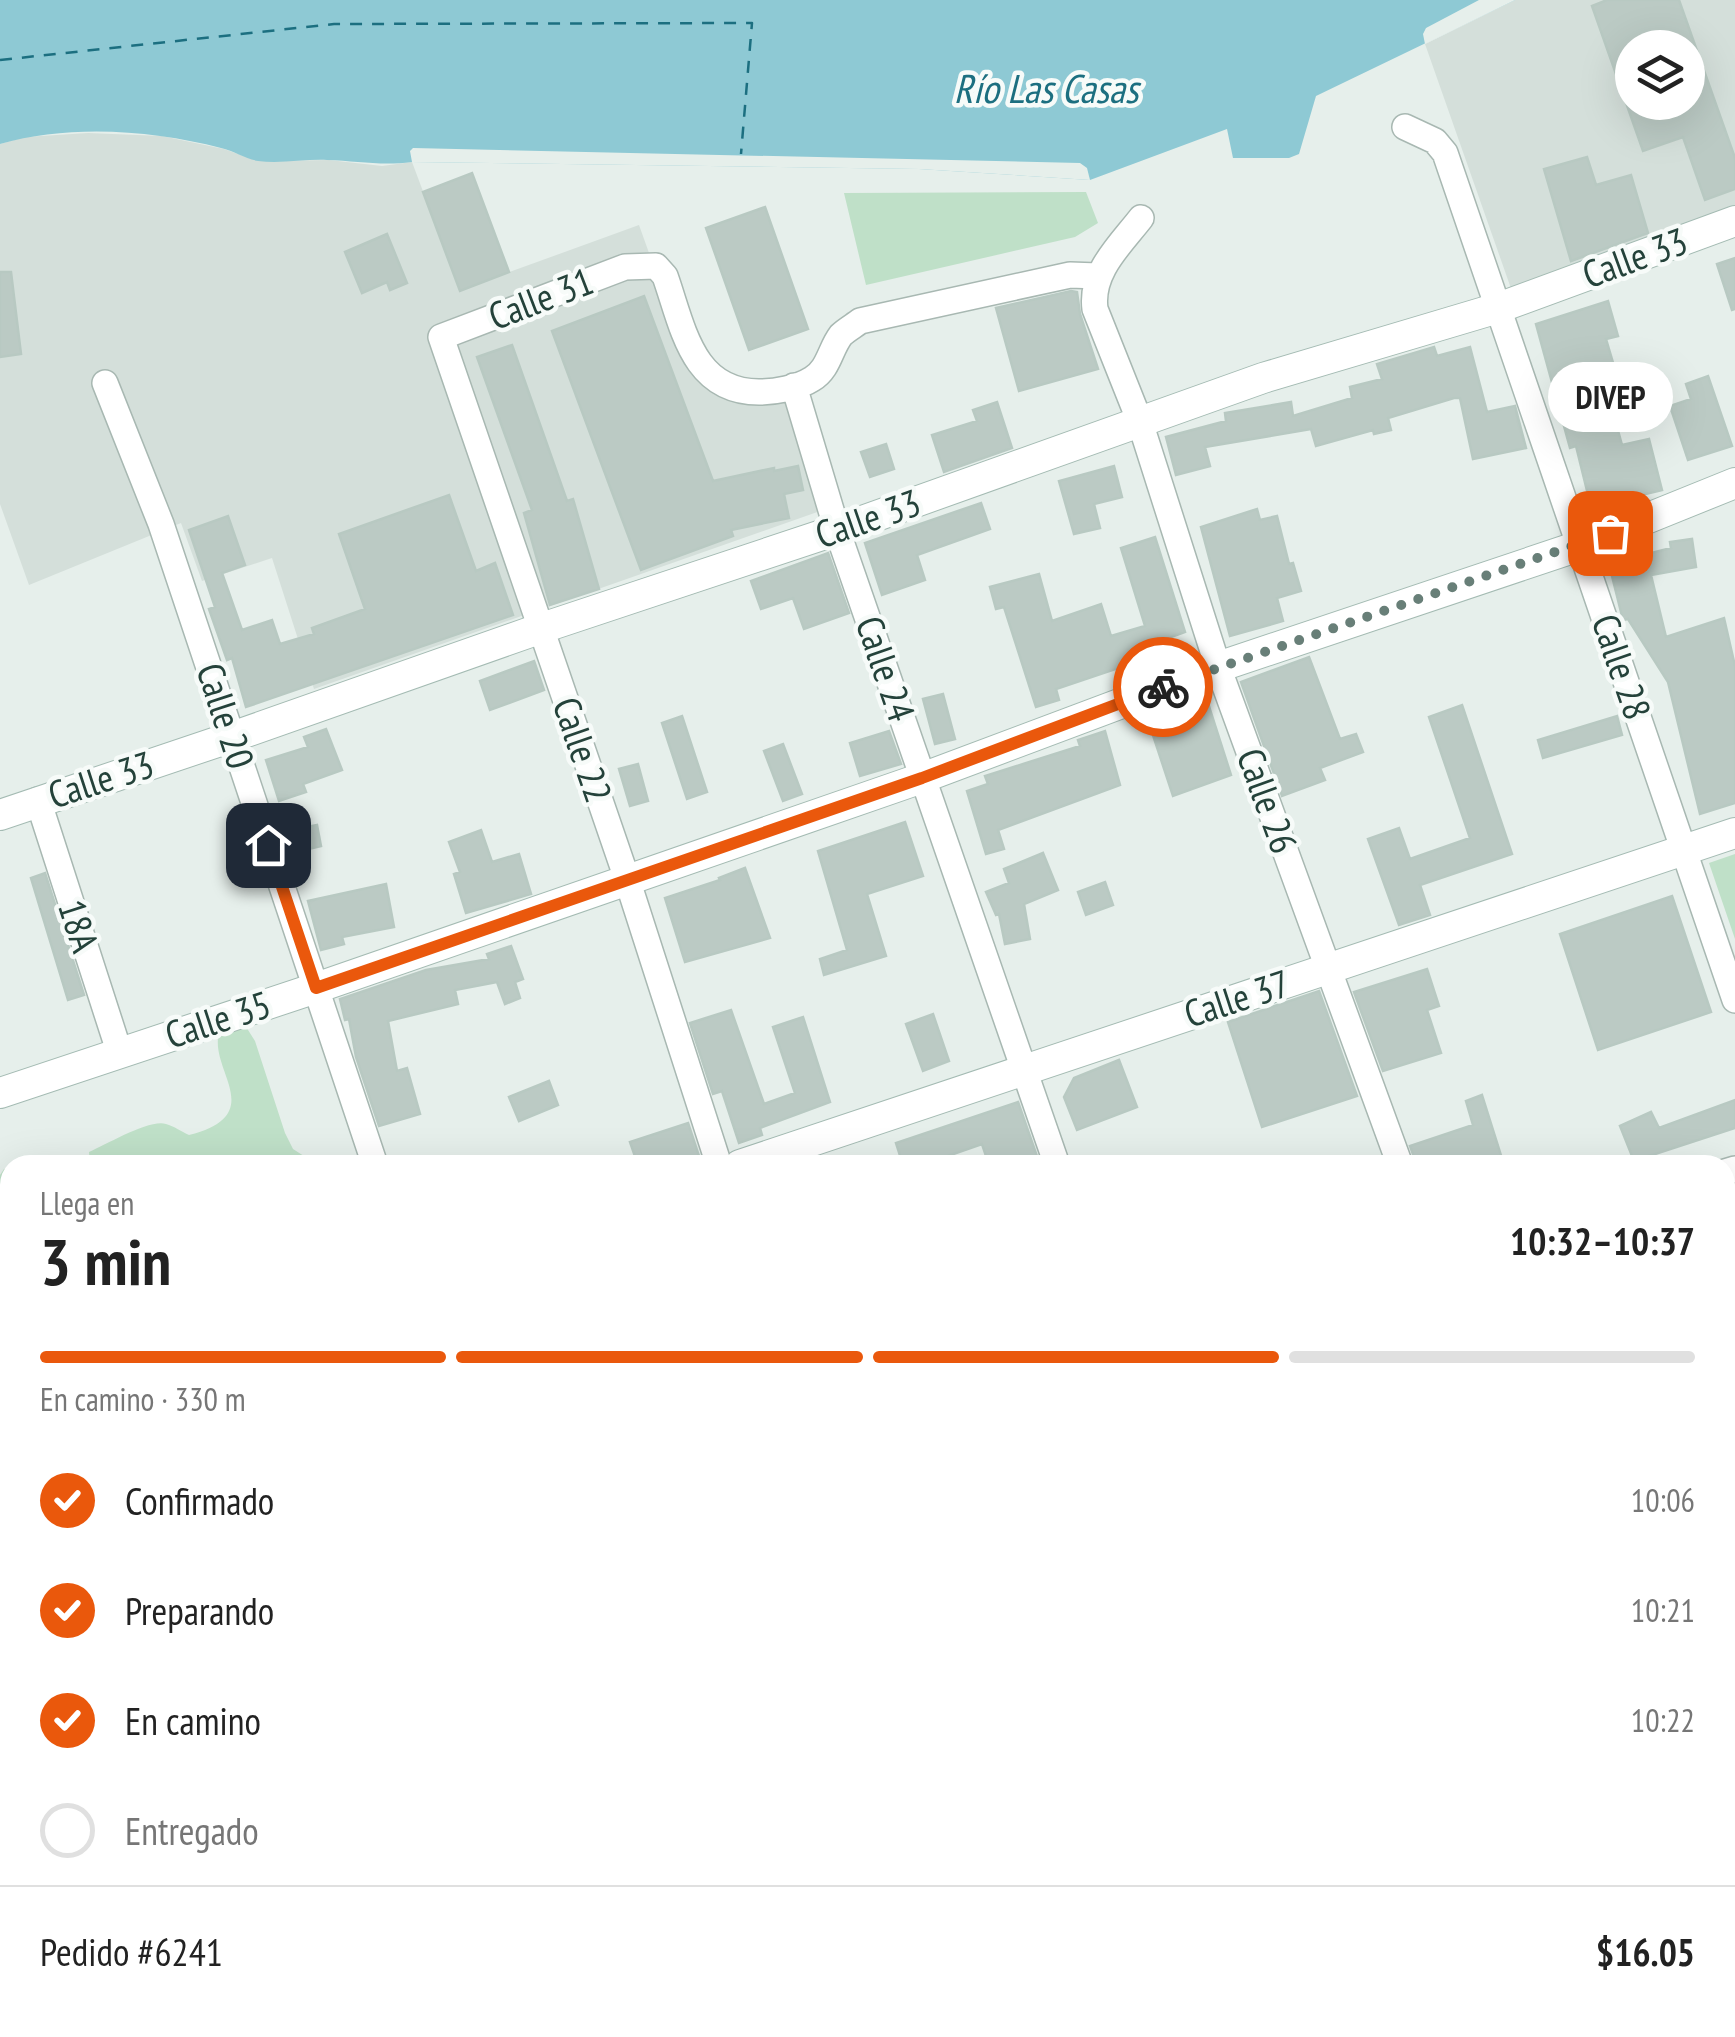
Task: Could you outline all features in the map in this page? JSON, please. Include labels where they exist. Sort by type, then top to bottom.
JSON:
[{"type":"street","name":"Calle 28","points":[[1405,127],[1435,141],[1445,153],[1735,1000]]},
{"type":"street","points":[[794,386],[812,379],[826,367],[842,334],[860,322],[1070,274],[1098,276],[1141,218]]},
{"type":"street","name":"Calle 33","points":[[0,815],[232,738],[539,628],[837,530],[1263,378],[1498,308],[1735,222]]},
{"type":"street","name":"Calle 31","points":[[441,337],[640,264],[656,266],[665,276],[695,359],[714,379],[737,391],[764,392],[794,386]]},
{"type":"street","name":"Calle 26","points":[[1098,276],[1095,309],[1140,422],[1218,667],[1396,1155]]},
{"type":"street","name":"Calle 22","points":[[441,337],[627,879],[716,1155]]},
{"type":"street","name":"Calle 20","points":[[105,383],[161,524],[372,1155]]},
{"type":"street","name":"Calle 24","points":[[794,386],[837,530],[1053,1155]]},
{"type":"street","name":"Calle 35","points":[[0,1093],[922,778],[1218,667],[1580,546],[1735,483]]},
{"type":"street","name":"18A","points":[[38,800],[119,1051]]},
{"type":"street","name":"Calle 37","points":[[770,1155],[1735,833]]},
{"type":"shaded area","points":[[1515,0],[1735,0],[1735,207],[1514,297],[1425,44]]},
{"type":"shaded area","points":[[88,133],[162,136],[224,149],[258,161],[329,160],[382,166],[412,162],[460,290],[639,225],[687,359],[705,381],[737,402],[786,400],[823,510],[314,689],[272,558],[202,581],[181,523],[29,585],[0,504],[0,144],[25,137]]},
{"type":"green space","points":[[1086,192],[1098,223],[1075,237],[866,285],[844,193]]},
{"type":"green space","points":[[1735,854],[1735,939],[1709,863]]},
{"type":"green space","points":[[236,1011],[255,1041],[285,1133],[293,1149],[302,1155],[89,1155],[149,1125],[166,1124],[189,1135],[216,1124],[229,1111],[231,1096],[218,1044],[221,1027]]},
{"type":"water","name":"Río Las Casas","points":[[0,0],[1515,0],[1316,96],[1299,154],[1289,158],[1233,158],[1227,129],[1090,180],[919,169],[266,162],[195,142],[111,132],[54,134],[0,144]]},
{"type":"pier","points":[[1479,0],[1515,0],[1425,44],[1426,28]]},
{"type":"pier","points":[[413,148],[1080,163],[1087,168],[1090,180],[919,169],[412,162]]},
{"type":"building","points":[[1607,0],[1679,0],[1690,30],[1615,30],[1615,71],[1592,6]]},
{"type":"building","points":[[1705,73],[1735,158],[1735,189],[1705,200],[1683,137],[1643,151],[1632,120],[1705,120]]},
{"type":"building","points":[[1587,157],[1596,185],[1631,175],[1648,233],[1571,261],[1544,169]]},
{"type":"building","points":[[472,173],[509,272],[460,291],[423,192]]},
{"type":"building","points":[[765,207],[808,329],[749,350],[706,228]]},
{"type":"building","points":[[387,234],[407,283],[390,290],[387,282],[362,293],[345,252]]},
{"type":"building","points":[[1735,258],[1735,309],[1732,310],[1717,264]]},
{"type":"building","points":[[0,272],[11,272],[21,354],[0,357]]},
{"type":"building","points":[[1077,292],[1098,369],[1019,391],[996,308]]},
{"type":"building","points":[[644,296],[713,481],[798,466],[803,490],[784,494],[789,518],[731,530],[733,536],[641,570],[552,331]]},
{"type":"building","points":[[1608,301],[1618,336],[1606,339],[1614,366],[1601,369],[1622,445],[1649,439],[1662,490],[1591,507],[1576,446],[1570,448],[1536,324]]},
{"type":"building","points":[[512,345],[567,501],[573,499],[599,589],[550,605],[524,513],[532,510],[477,357]]},
{"type":"building","points":[[1434,347],[1437,356],[1470,347],[1487,412],[1515,406],[1526,448],[1473,459],[1460,398],[1454,398],[1388,418],[1391,430],[1374,434],[1373,430],[1316,446],[1311,429],[1205,447],[1210,466],[1176,475],[1166,437],[1226,421],[1225,413],[1291,402],[1293,416],[1352,398],[1350,387],[1382,379],[1377,364]]},
{"type":"building","points":[[1708,376],[1732,446],[1688,460],[1670,406],[1691,399],[1686,384]]},
{"type":"building","points":[[997,402],[1012,448],[944,472],[932,435],[977,421],[973,410]]},
{"type":"building","points":[[886,444],[894,469],[870,477],[861,452]]},
{"type":"building","points":[[1114,466],[1122,497],[1094,504],[1100,528],[1074,534],[1059,481]]},
{"type":"building","points":[[449,495],[476,571],[495,563],[513,615],[246,707],[232,658],[227,660],[209,609],[215,607],[189,530],[228,516],[245,565],[222,573],[242,630],[272,620],[280,644],[314,634],[312,628],[365,609],[339,534]]},
{"type":"building","points":[[981,503],[990,529],[917,555],[925,580],[882,595],[865,543]]},
{"type":"building","points":[[1257,509],[1260,520],[1277,516],[1289,564],[1293,563],[1301,591],[1277,598],[1283,621],[1230,636],[1201,527]]},
{"type":"building","points":[[1155,537],[1185,632],[1171,637],[1176,656],[1141,667],[1139,661],[1056,689],[1059,700],[1036,707],[1004,607],[996,609],[990,587],[1039,574],[1052,621],[1101,604],[1111,636],[1145,626],[1121,548]]},
{"type":"building","points":[[1692,539],[1696,567],[1651,575],[1666,637],[1724,618],[1735,666],[1735,803],[1700,814],[1668,682],[1628,619],[1623,620],[1609,564],[1671,548],[1670,542]]},
{"type":"building","points":[[828,553],[849,613],[804,629],[793,598],[761,609],[751,581]]},
{"type":"building","points":[[1309,657],[1340,739],[1356,734],[1363,752],[1320,768],[1325,780],[1282,796],[1241,682]]},
{"type":"building","points":[[534,661],[544,690],[490,710],[480,681]]},
{"type":"building","points":[[943,694],[955,739],[935,744],[923,699]]},
{"type":"building","points":[[1205,694],[1231,775],[1173,796],[1150,726],[1190,713],[1186,701]]},
{"type":"building","points":[[1462,705],[1512,854],[1420,885],[1430,915],[1399,925],[1368,839],[1399,828],[1410,859],[1470,838],[1429,717]]},
{"type":"building","points":[[682,716],[707,792],[687,799],[662,723]]},
{"type":"building","points":[[1617,716],[1622,735],[1543,758],[1538,740]]},
{"type":"building","points":[[326,729],[342,770],[303,784],[306,792],[279,801],[266,760],[308,747],[304,737]]},
{"type":"building","points":[[889,731],[901,764],[860,776],[850,743]]},
{"type":"building","points":[[1105,731],[1120,785],[998,830],[1004,849],[986,854],[967,791],[988,784],[985,776],[1080,746],[1078,740]]},
{"type":"building","points":[[783,744],[802,794],[783,801],[764,751]]},
{"type":"building","points":[[638,764],[648,801],[630,806],[619,769]]},
{"type":"building","points":[[905,822],[923,876],[867,894],[886,956],[824,975],[820,959],[847,950],[818,851]]},
{"type":"building","points":[[317,825],[321,846],[296,852],[292,830]]},
{"type":"building","points":[[481,830],[492,862],[519,854],[531,894],[466,913],[454,874],[460,872],[449,842]]},
{"type":"building","points":[[1043,853],[1058,890],[1024,904],[1030,939],[1005,944],[999,914],[996,915],[986,892],[1009,883],[1004,869]]},
{"type":"building","points":[[745,868],[770,938],[685,962],[665,898]]},
{"type":"building","points":[[45,873],[84,995],[68,1000],[31,878]]},
{"type":"building","points":[[1105,882],[1113,905],[1086,915],[1078,892]]},
{"type":"building","points":[[386,884],[394,927],[342,937],[344,944],[321,950],[308,901]]},
{"type":"building","points":[[1672,896],[1711,1012],[1598,1050],[1560,934]]},
{"type":"building","points":[[511,946],[523,979],[515,982],[520,998],[505,1004],[497,982],[455,990],[458,1004],[388,1021],[397,1071],[407,1068],[420,1114],[379,1126],[340,999],[426,970],[489,959],[487,954]]},
{"type":"building","points":[[1427,969],[1439,1006],[1427,1010],[1441,1053],[1383,1071],[1354,992]]},
{"type":"building","points":[[1319,991],[1357,1096],[1262,1127],[1228,1022]]},
{"type":"building","points":[[731,1010],[764,1104],[795,1093],[773,1027],[803,1017],[830,1102],[760,1128],[762,1135],[739,1143],[722,1091],[713,1094],[690,1023]]},
{"type":"building","points":[[933,1014],[949,1061],[923,1071],[906,1024]]},
{"type":"building","points":[[1119,1060],[1137,1107],[1077,1130],[1064,1097],[1074,1078]]},
{"type":"building","points":[[549,1081],[558,1105],[519,1121],[509,1097]]},
{"type":"building","points":[[1482,1095],[1501,1155],[1413,1155],[1410,1146],[1473,1125],[1466,1101]]},
{"type":"building","points":[[1735,1100],[1735,1128],[1652,1155],[1632,1155],[1620,1126],[1651,1112],[1659,1128]]},
{"type":"building","points":[[1018,1102],[1037,1155],[986,1155],[982,1144],[951,1155],[900,1155],[896,1143]]},
{"type":"building","points":[[688,1123],[699,1155],[635,1155],[630,1142]]},
{"type":"ferry route","points":[[0,60],[334,24],[752,23],[741,154]]},
{"type":"way so far","points":[[1163,687],[1610,533]]},
{"type":"place","name":"DIVEP","points":[[1610,533]]},
{"type":"route","points":[[268,845],[316,988],[922,778],[1163,687]]}]
